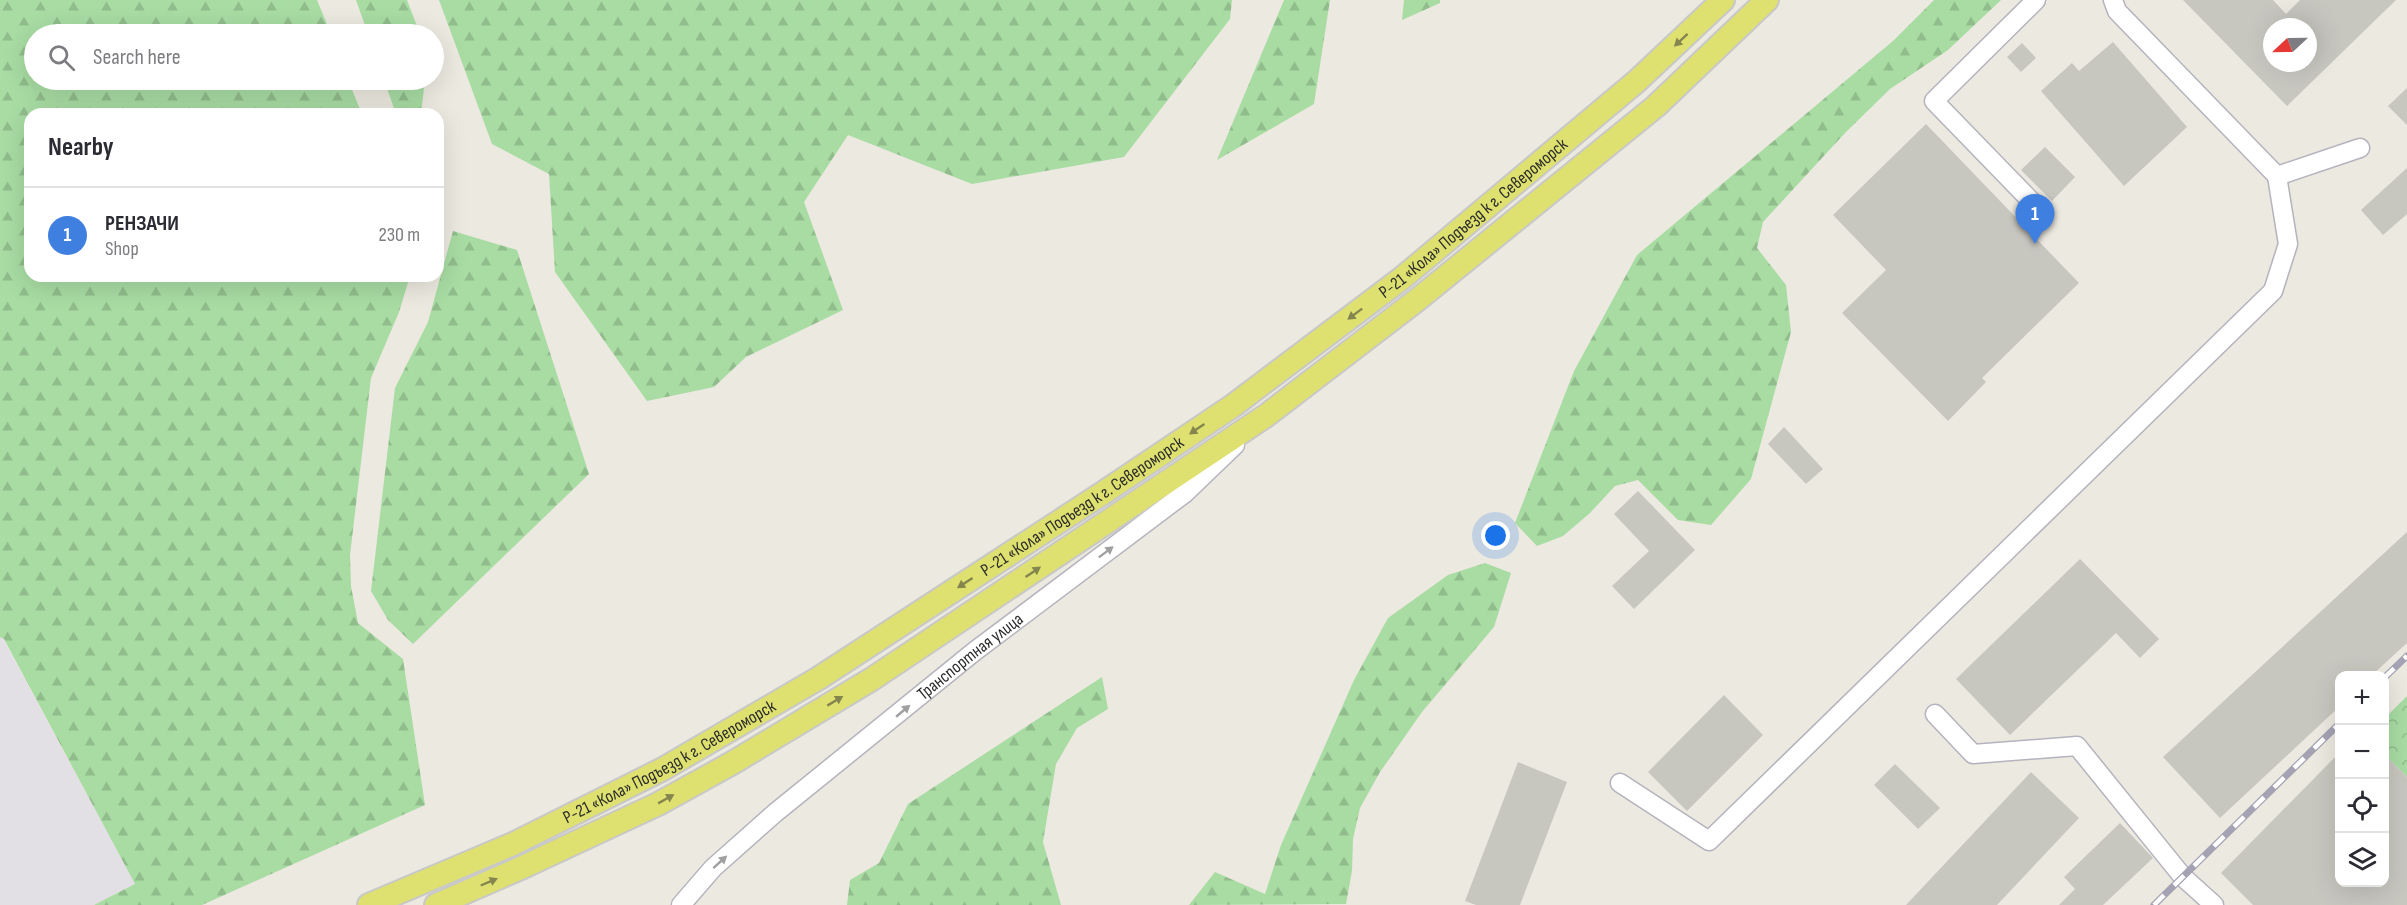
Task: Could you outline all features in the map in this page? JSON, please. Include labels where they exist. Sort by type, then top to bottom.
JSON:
[{"type":"main road","name":"Р-21 «Кола» Подъезд к г. Североморск","points":[[369,905],[513,844],[663,769],[819,678],[1234,405],[1401,279],[1637,81],[1724,0]]},
{"type":"main road","name":"Р-21 «Кола» Подъезд к г. Североморск","points":[[436,905],[658,804],[734,762],[872,679],[1267,415],[1417,300],[1656,106],[1767,0]]},
{"type":"street","points":[[2033,203],[1934,101],[2036,0]]},
{"type":"street","points":[[1620,783],[1708,841],[2273,291],[2288,244],[2277,176],[2117,11],[2113,0]]},
{"type":"street","points":[[2277,176],[2360,148]]},
{"type":"street","name":"Транспортная улица","points":[[681,905],[713,868],[775,813],[975,651],[1185,493],[1267,415]]},
{"type":"street","points":[[1935,714],[1973,754],[2076,746],[2184,877],[2214,905]]},
{"type":"shaded area","points":[[0,637],[135,884],[94,905],[0,905]]},
{"type":"green space","points":[[0,0],[317,0],[327,24],[24,24],[24,90],[352,90],[360,108],[24,108],[24,282],[408,282],[399,312],[371,378],[350,555],[351,586],[358,623],[403,659],[425,805],[202,905],[94,905],[135,884],[4,639],[0,637]]},
{"type":"green space","points":[[356,0],[407,0],[416,24],[364,24]]},
{"type":"green space","points":[[439,0],[1232,0],[1230,19],[1124,157],[972,184],[848,135],[804,202],[843,310],[746,357],[714,387],[647,401],[555,272],[549,174],[492,144]]},
{"type":"green space","points":[[1284,0],[1330,0],[1314,104],[1217,160]]},
{"type":"green space","points":[[1404,0],[1440,0],[1440,3],[1402,20]]},
{"type":"green space","points":[[1934,0],[2001,0],[1948,50],[1890,89],[1845,133],[1763,222],[1757,248],[1786,285],[1791,332],[1751,479],[1711,525],[1678,520],[1638,480],[1615,486],[1590,513],[1563,536],[1537,546],[1515,523],[1574,371],[1637,255],[1893,41]]},
{"type":"green space","points":[[388,90],[424,90],[422,108],[394,108]]},
{"type":"green space","points":[[453,231],[517,250],[589,474],[413,644],[388,620],[371,591],[395,388],[428,322],[439,282],[444,282],[444,264]]},
{"type":"green space","points":[[1485,563],[1511,573],[1494,627],[1422,712],[1380,772],[1360,808],[1353,839],[1352,871],[1346,904],[1189,905],[1215,872],[1265,894],[1281,845],[1354,680],[1388,618],[1448,575]]},
{"type":"green space","points":[[1102,677],[1108,709],[1077,728],[1056,764],[1043,842],[1061,905],[847,905],[850,880],[879,863],[908,804]]},
{"type":"green space","points":[[2407,696],[2407,777],[2389,759],[2389,714]]},
{"type":"building","points":[[2183,0],[2273,0],[2286,14],[2300,0],[2396,0],[2287,106]]},
{"type":"building","points":[[2113,42],[2187,127],[2124,186],[2041,91],[2072,63],[2079,71]]},
{"type":"building","points":[[2022,43],[2036,58],[2021,72],[2007,57]]},
{"type":"building","points":[[2407,88],[2407,125],[2388,106]]},
{"type":"building","points":[[1926,124],[2079,283],[1982,378],[1986,382],[1948,421],[1842,313],[1886,270],[1833,215]]},
{"type":"building","points":[[2045,147],[2075,177],[2052,201],[2021,170]]},
{"type":"building","points":[[2407,168],[2407,214],[2383,235],[2361,210]]},
{"type":"building","points":[[1784,427],[1823,469],[1806,484],[1768,444]]},
{"type":"building","points":[[1638,491],[1695,550],[1634,609],[1612,586],[1649,551],[1614,514]]},
{"type":"building","points":[[2407,532],[2407,643],[2376,671],[2335,671],[2335,711],[2220,818],[2163,757]]},
{"type":"building","points":[[2080,559],[2159,639],[2140,658],[2116,633],[2010,735],[1956,679]]},
{"type":"building","points":[[1724,695],[1763,735],[1687,811],[1648,772]]},
{"type":"building","points":[[2335,757],[2335,887],[2389,887],[2389,759],[2407,777],[2407,905],[2253,905],[2221,873]]},
{"type":"building","points":[[1518,762],[1567,782],[1520,905],[1476,905],[1465,901]]},
{"type":"building","points":[[1895,764],[1940,808],[1918,829],[1874,785]]},
{"type":"building","points":[[2031,772],[2079,818],[1997,905],[1906,905]]},
{"type":"building","points":[[2120,823],[2153,858],[2103,905],[2059,905],[2075,889],[2064,877]]},
{"type":"railway","points":[[2389,673],[2407,656]]},
{"type":"railway","points":[[2154,905],[2338,725]]},
{"type":"place","name":"РЕНЗАЧИ","points":[[2035,244]]}]
